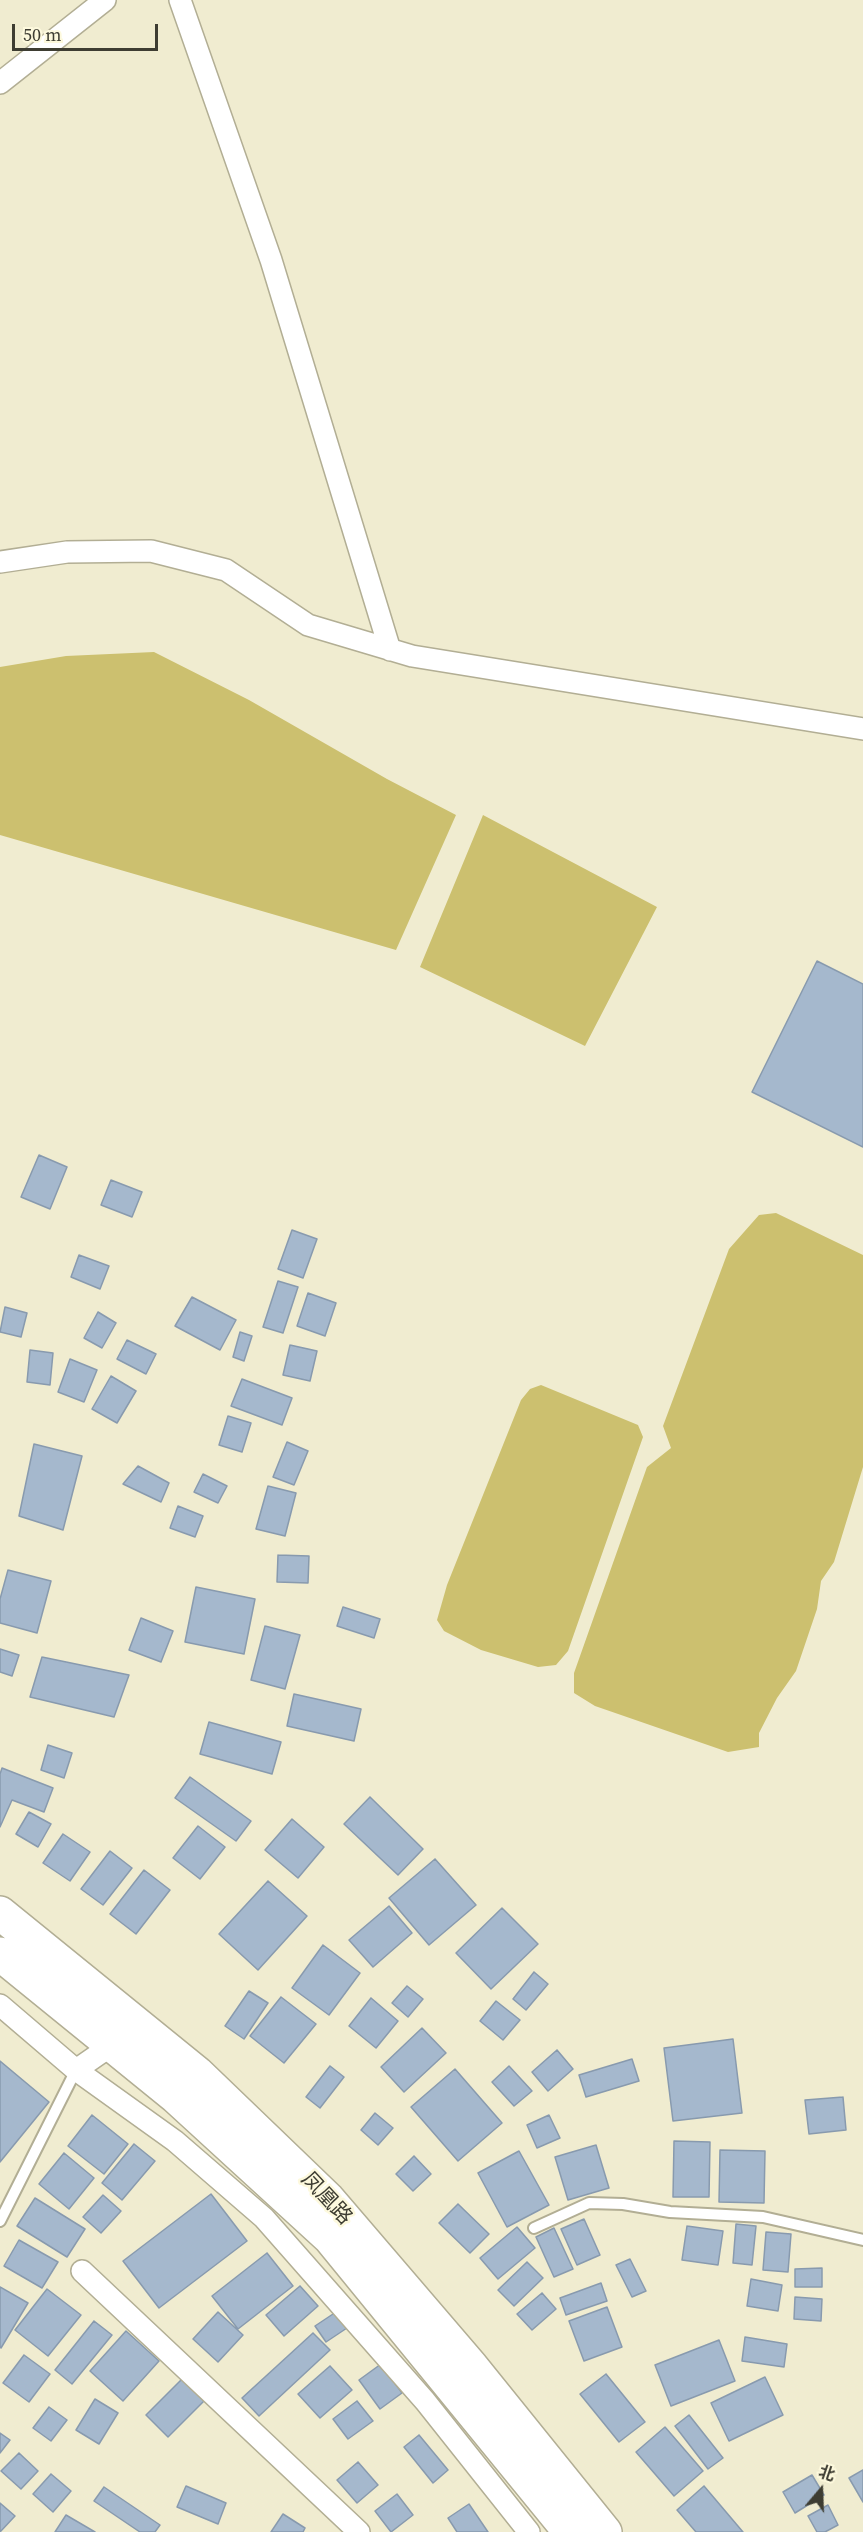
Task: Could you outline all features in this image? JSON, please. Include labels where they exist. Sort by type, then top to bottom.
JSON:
[{"type":"highway","name":"凤凰路","points":[[0,1913],[197,2073],[328,2199],[472,2367],[605,2532]]},
{"type":"highway","name":"凤凰路","points":[[0,1954],[176,2097],[330,2238],[570,2532]]},
{"type":"street","points":[[0,83],[105,0]]},
{"type":"street","points":[[180,0],[271,260],[390,650]]},
{"type":"street","points":[[0,562],[67,552],[151,551],[226,570],[308,626],[412,656],[863,729]]},
{"type":"street","points":[[0,2005],[76,2070],[175,2140],[264,2218],[425,2400],[529,2532]]},
{"type":"street","points":[[76,2070],[112,2045]]},
{"type":"street","points":[[82,2271],[359,2532]]},
{"type":"lane","points":[[0,2221],[76,2070]]},
{"type":"lane","points":[[534,2228],[590,2203],[623,2204],[670,2212],[764,2217],[863,2240]]},
{"type":"shaded area","points":[[154,652],[249,700],[387,779],[456,815],[396,950],[0,835],[0,667],[66,656]]},
{"type":"shaded area","points":[[483,815],[657,907],[585,1046],[420,967]]},
{"type":"shaded area","points":[[776,1213],[863,1255],[863,1467],[834,1562],[821,1581],[817,1609],[796,1671],[777,1698],[759,1733],[759,1747],[728,1752],[595,1706],[574,1693],[574,1673],[647,1467],[671,1448],[663,1426],[729,1249],[759,1215]]},
{"type":"shaded area","points":[[541,1385],[638,1425],[643,1437],[568,1651],[556,1665],[538,1667],[481,1650],[444,1631],[437,1620],[447,1585],[521,1400],[530,1389]]},
{"type":"building","points":[[817,961],[863,984],[863,1147],[752,1092]]},
{"type":"building","points":[[39,1155],[67,1167],[50,1209],[21,1197]]},
{"type":"building","points":[[111,1180],[142,1192],[132,1217],[101,1205]]},
{"type":"building","points":[[292,1230],[317,1239],[303,1278],[278,1269]]},
{"type":"building","points":[[79,1255],[109,1266],[100,1289],[71,1277]]},
{"type":"building","points":[[278,1281],[298,1287],[283,1333],[263,1327]]},
{"type":"building","points":[[308,1293],[336,1303],[325,1336],[297,1326]]},
{"type":"building","points":[[192,1297],[236,1320],[220,1350],[175,1326]]},
{"type":"building","points":[[5,1307],[27,1313],[21,1337],[0,1332]]},
{"type":"building","points":[[98,1312],[116,1323],[102,1348],[84,1338]]},
{"type":"building","points":[[240,1332],[252,1336],[244,1361],[233,1357]]},
{"type":"building","points":[[127,1340],[156,1354],[146,1374],[117,1359]]},
{"type":"building","points":[[290,1345],[317,1351],[310,1381],[283,1375]]},
{"type":"building","points":[[30,1350],[53,1353],[50,1385],[27,1382]]},
{"type":"building","points":[[70,1359],[97,1370],[84,1402],[58,1392]]},
{"type":"building","points":[[111,1376],[136,1391],[117,1423],[92,1409]]},
{"type":"building","points":[[242,1379],[292,1398],[282,1425],[231,1406]]},
{"type":"building","points":[[228,1416],[251,1423],[242,1452],[219,1445]]},
{"type":"building","points":[[287,1442],[308,1451],[294,1485],[273,1477]]},
{"type":"building","points":[[34,1444],[82,1456],[63,1530],[19,1516]]},
{"type":"building","points":[[138,1466],[169,1483],[161,1502],[123,1484]]},
{"type":"building","points":[[203,1474],[227,1486],[218,1503],[194,1492]]},
{"type":"building","points":[[268,1486],[296,1493],[285,1536],[256,1529]]},
{"type":"building","points":[[178,1506],[203,1516],[195,1537],[170,1528]]},
{"type":"building","points":[[278,1555],[309,1556],[308,1583],[277,1582]]},
{"type":"building","points":[[8,1570],[51,1581],[37,1633],[0,1623],[0,1599]]},
{"type":"building","points":[[196,1587],[255,1599],[244,1654],[185,1642]]},
{"type":"building","points":[[343,1607],[380,1619],[374,1638],[337,1626]]},
{"type":"building","points":[[141,1618],[173,1631],[161,1662],[129,1650]]},
{"type":"building","points":[[265,1626],[300,1635],[285,1689],[251,1680]]},
{"type":"building","points":[[0,1649],[19,1655],[12,1676],[0,1672]]},
{"type":"building","points":[[42,1657],[129,1675],[114,1717],[30,1697]]},
{"type":"building","points":[[294,1694],[361,1709],[354,1741],[287,1726]]},
{"type":"building","points":[[209,1722],[281,1742],[272,1774],[200,1754]]},
{"type":"building","points":[[48,1745],[72,1753],[64,1778],[41,1770]]},
{"type":"building","points":[[2,1768],[53,1788],[44,1812],[12,1800],[0,1827]]},
{"type":"building","points":[[190,1777],[251,1821],[236,1841],[175,1798]]},
{"type":"building","points":[[370,1797],[423,1849],[398,1875],[344,1824]]},
{"type":"building","points":[[29,1812],[51,1824],[38,1847],[16,1834]]},
{"type":"building","points":[[292,1819],[324,1847],[298,1878],[265,1850]]},
{"type":"building","points":[[198,1826],[225,1847],[200,1879],[173,1858]]},
{"type":"building","points":[[63,1834],[90,1852],[70,1881],[43,1863]]},
{"type":"building","points":[[110,1851],[132,1868],[103,1905],[81,1889]]},
{"type":"building","points":[[435,1859],[476,1905],[429,1945],[389,1898]]},
{"type":"building","points":[[144,1870],[170,1890],[136,1934],[110,1914]]},
{"type":"building","points":[[268,1881],[307,1916],[258,1970],[219,1934]]},
{"type":"building","points":[[389,1906],[412,1933],[373,1967],[349,1940]]},
{"type":"building","points":[[502,1908],[538,1944],[491,1989],[456,1953]]},
{"type":"building","points":[[323,1945],[360,1973],[329,2015],[292,1988]]},
{"type":"building","points":[[534,1972],[548,1984],[526,2010],[513,1999]]},
{"type":"building","points":[[407,1986],[423,1999],[408,2017],[392,2003]]},
{"type":"building","points":[[249,1991],[268,2003],[244,2039],[225,2026]]},
{"type":"building","points":[[281,1997],[316,2024],[284,2063],[250,2036]]},
{"type":"building","points":[[371,1998],[398,2021],[376,2048],[349,2026]]},
{"type":"building","points":[[496,2001],[520,2020],[503,2040],[480,2021]]},
{"type":"building","points":[[422,2028],[446,2053],[404,2092],[381,2067]]},
{"type":"building","points":[[733,2039],[742,2113],[673,2121],[664,2048]]},
{"type":"building","points":[[557,2050],[573,2069],[548,2091],[532,2072]]},
{"type":"building","points":[[632,2059],[639,2081],[586,2097],[579,2075]]},
{"type":"building","points":[[0,2061],[49,2102],[0,2162]]},
{"type":"building","points":[[330,2066],[344,2077],[320,2108],[306,2097]]},
{"type":"building","points":[[509,2066],[532,2091],[514,2106],[492,2082]]},
{"type":"building","points":[[455,2069],[502,2123],[458,2161],[411,2107]]},
{"type":"building","points":[[843,2097],[846,2130],[809,2134],[805,2100]]},
{"type":"building","points":[[375,2113],[393,2128],[378,2145],[361,2130]]},
{"type":"building","points":[[92,2115],[128,2144],[104,2174],[68,2146]]},
{"type":"building","points":[[549,2115],[560,2138],[537,2148],[527,2125]]},
{"type":"building","points":[[674,2141],[710,2142],[709,2197],[673,2197]]},
{"type":"building","points":[[134,2144],[155,2161],[122,2200],[102,2183]]},
{"type":"building","points":[[596,2145],[609,2188],[568,2200],[555,2157]]},
{"type":"building","points":[[720,2150],[765,2151],[764,2203],[719,2202]]},
{"type":"building","points":[[519,2151],[549,2205],[507,2227],[478,2173]]},
{"type":"building","points":[[64,2153],[94,2178],[69,2209],[39,2184]]},
{"type":"building","points":[[414,2156],[431,2174],[413,2191],[396,2174]]},
{"type":"building","points":[[211,2194],[247,2241],[159,2308],[123,2261]]},
{"type":"building","points":[[103,2195],[121,2211],[101,2233],[83,2217]]},
{"type":"building","points":[[35,2198],[85,2229],[67,2257],[17,2226]]},
{"type":"building","points":[[458,2204],[489,2234],[470,2253],[439,2223]]},
{"type":"building","points":[[584,2219],[600,2255],[577,2265],[561,2229]]},
{"type":"building","points":[[736,2224],[756,2226],[752,2265],[733,2263]]},
{"type":"building","points":[[687,2226],[723,2231],[718,2265],[682,2260]]},
{"type":"building","points":[[517,2227],[535,2248],[498,2279],[480,2258]]},
{"type":"building","points":[[554,2228],[573,2269],[554,2277],[536,2237]]},
{"type":"building","points":[[766,2232],[791,2234],[788,2272],[763,2270]]},
{"type":"building","points":[[19,2240],[58,2262],[42,2288],[4,2266]]},
{"type":"building","points":[[267,2253],[293,2286],[238,2329],[212,2296]]},
{"type":"building","points":[[630,2259],[646,2291],[632,2297],[616,2265]]},
{"type":"building","points":[[527,2262],[543,2278],[514,2306],[498,2290]]},
{"type":"building","points":[[822,2268],[822,2287],[795,2287],[795,2269]]},
{"type":"building","points":[[751,2279],[782,2285],[778,2311],[747,2306]]},
{"type":"building","points":[[601,2283],[607,2301],[566,2315],[560,2298]]},
{"type":"building","points":[[300,2286],[318,2306],[284,2336],[266,2315]]},
{"type":"building","points":[[0,2287],[28,2303],[1,2348],[0,2347]]},
{"type":"building","points":[[47,2289],[81,2315],[48,2356],[15,2330]]},
{"type":"building","points":[[542,2293],[556,2309],[532,2330],[517,2314]]},
{"type":"building","points":[[795,2297],[822,2299],[821,2321],[794,2319]]},
{"type":"building","points":[[607,2307],[622,2347],[584,2361],[569,2321]]},
{"type":"building","points":[[218,2312],[243,2335],[218,2362],[193,2339]]},
{"type":"building","points":[[336,2312],[347,2328],[326,2342],[315,2326]]},
{"type":"building","points":[[94,2321],[112,2335],[72,2384],[55,2370]]},
{"type":"building","points":[[126,2331],[159,2361],[123,2401],[90,2371]]},
{"type":"building","points":[[313,2333],[330,2350],[259,2416],[242,2398]]},
{"type":"building","points":[[745,2337],[787,2344],[784,2367],[742,2361]]},
{"type":"building","points":[[719,2340],[735,2381],[671,2406],[655,2365]]},
{"type":"building","points":[[24,2355],[50,2374],[29,2402],[3,2383]]},
{"type":"building","points":[[381,2364],[402,2393],[380,2409],[359,2380]]},
{"type":"building","points":[[330,2366],[352,2390],[320,2418],[298,2394]]},
{"type":"building","points":[[606,2374],[645,2422],[619,2442],[580,2394]]},
{"type":"building","points":[[765,2377],[783,2415],[729,2441],[711,2403]]},
{"type":"building","points":[[182,2379],[204,2401],[168,2437],[146,2415]]},
{"type":"building","points":[[95,2399],[118,2413],[99,2444],[76,2430]]},
{"type":"building","points":[[357,2401],[373,2421],[348,2439],[333,2419]]},
{"type":"building","points":[[49,2407],[67,2420],[51,2441],[33,2428]]},
{"type":"building","points":[[689,2415],[723,2458],[708,2469],[675,2426]]},
{"type":"building","points":[[665,2427],[703,2471],[674,2496],[636,2452]]},
{"type":"building","points":[[0,2433],[10,2440],[0,2453]]},
{"type":"building","points":[[419,2435],[448,2470],[433,2483],[404,2447]]},
{"type":"building","points":[[19,2453],[38,2471],[21,2489],[1,2471]]},
{"type":"building","points":[[358,2462],[378,2485],[357,2503],[337,2480]]},
{"type":"building","points":[[863,2470],[863,2502],[849,2478]]},
{"type":"building","points":[[51,2474],[71,2491],[53,2512],[33,2494]]},
{"type":"building","points":[[812,2475],[824,2495],[795,2513],[783,2492]]},
{"type":"building","points":[[186,2486],[226,2503],[218,2524],[177,2507]]},
{"type":"building","points":[[704,2486],[743,2532],[696,2532],[677,2510]]},
{"type":"building","points":[[104,2487],[160,2525],[155,2532],[140,2532],[94,2501]]},
{"type":"building","points":[[397,2494],[413,2515],[391,2532],[375,2511]]},
{"type":"building","points":[[0,2503],[15,2516],[0,2532]]},
{"type":"building","points":[[469,2504],[488,2532],[457,2532],[448,2518]]},
{"type":"building","points":[[828,2505],[838,2525],[825,2532],[817,2532],[808,2516]]},
{"type":"building","points":[[283,2514],[305,2528],[303,2532],[271,2532]]},
{"type":"building","points":[[66,2515],[95,2532],[55,2532]]}]
